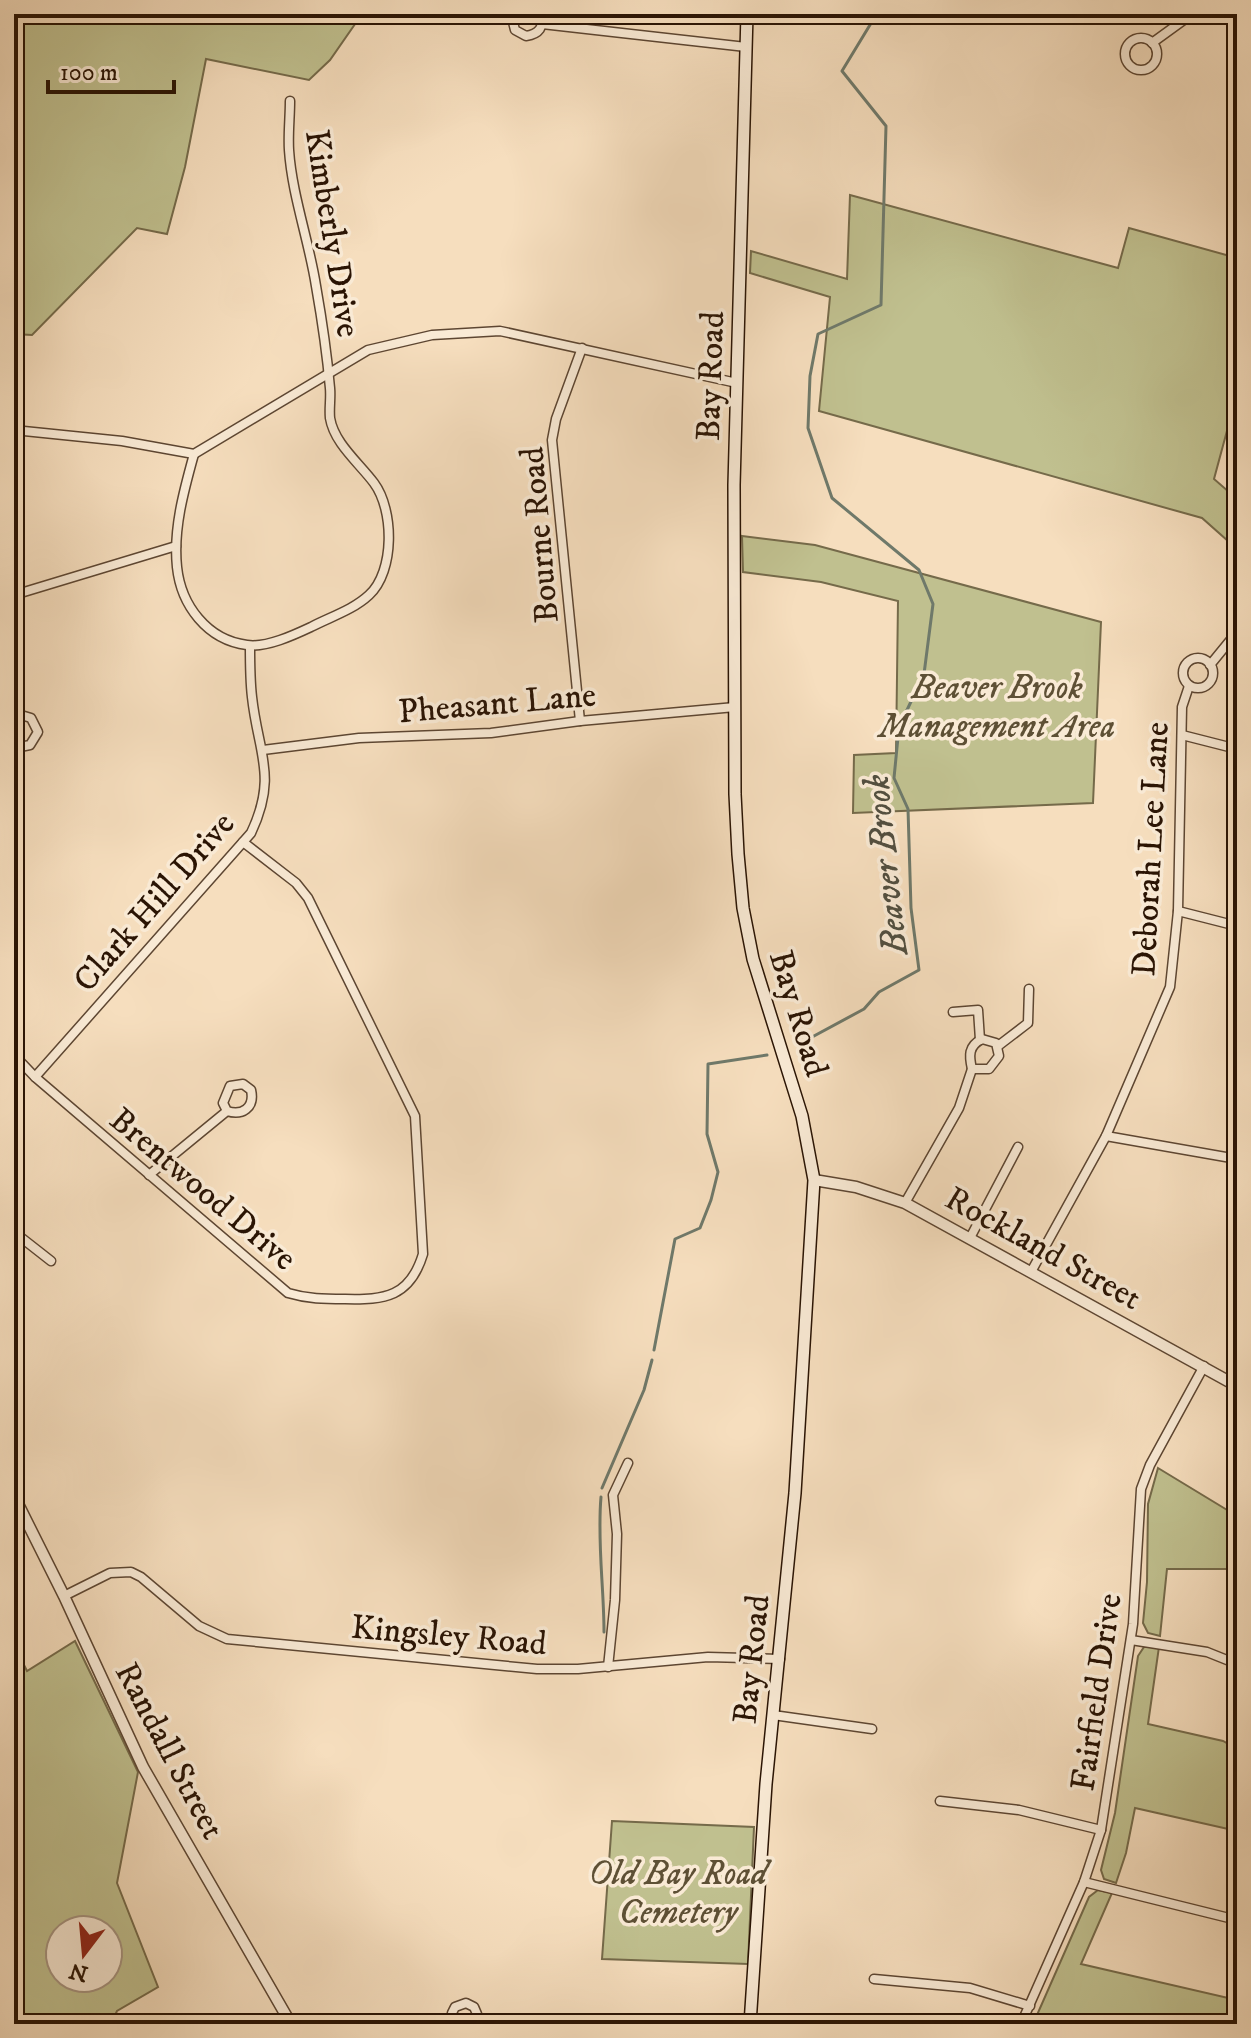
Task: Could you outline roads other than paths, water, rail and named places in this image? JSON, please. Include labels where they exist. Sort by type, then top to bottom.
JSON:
[{"type":"main road","name":"Bay Road","points":[[747,14],[733,541],[735,794],[743,908],[753,959],[802,1116],[814,1180],[795,1493],[757,1902],[750,2024]]},
{"type":"street","points":[[515,14],[513,22],[520,34],[526,36],[535,34],[541,19],[746,47]]},
{"type":"street","points":[[1152,43],[1192,14]]},
{"type":"street","name":"Kimberly Drive","points":[[250,646],[289,636],[349,608],[373,591],[382,575],[388,537],[385,501],[330,420],[328,373],[316,283],[289,152],[290,101]]},
{"type":"street","points":[[14,430],[122,441],[194,454],[368,350],[432,335],[500,331],[737,383]]},
{"type":"street","name":"Bourne Road","points":[[580,721],[552,440],[556,419],[582,348]]},
{"type":"street","points":[[194,454],[182,501],[176,546],[184,599],[207,628],[227,639],[250,646]]},
{"type":"street","points":[[14,595],[176,546]]},
{"type":"street","name":"Deborah Lee Lane","points":[[1210,665],[1237,632]]},
{"type":"street","name":"Clark Hill Drive","points":[[35,1077],[251,833],[266,795],[263,750],[251,695],[250,646]]},
{"type":"street","name":"Deborah Lee Lane","points":[[1201,658],[1210,665],[1212,677],[1207,685],[1198,689],[1189,686],[1182,674],[1186,663],[1201,658]]},
{"type":"street","name":"Deborah Lee Lane","points":[[1031,1272],[1106,1136],[1170,987],[1178,911],[1182,707],[1189,686]]},
{"type":"street","name":"Pheasant Lane","points":[[263,750],[359,738],[491,733],[580,721],[735,707]]},
{"type":"street","points":[[14,718],[26,716],[37,726],[34,741],[17,746],[14,777]]},
{"type":"street","points":[[1182,735],[1237,749]]},
{"type":"street","name":"Brentwood Drive","points":[[14,1055],[35,1077],[288,1293],[309,1299],[373,1300],[390,1297],[406,1285],[418,1271],[423,1254],[415,1116],[308,898],[296,883],[243,842]]},
{"type":"street","points":[[1178,911],[1237,926]]},
{"type":"street","points":[[998,1046],[1028,1023],[1029,989]]},
{"type":"street","points":[[953,1012],[978,1010],[980,1040]]},
{"type":"street","points":[[905,1203],[959,1108],[972,1069],[970,1050],[980,1040],[992,1040],[998,1046],[999,1056],[993,1066],[985,1071],[972,1069]]},
{"type":"street","points":[[149,1175],[227,1111]]},
{"type":"street","points":[[1106,1136],[1237,1159]]},
{"type":"street","points":[[970,1238],[1018,1147]]},
{"type":"street","name":"Rockland Street","points":[[814,1180],[856,1187],[905,1203],[1237,1386]]},
{"type":"street","points":[[14,1232],[51,1261]]},
{"type":"street","name":"Fairfield Drive","points":[[1021,2024],[1084,1882],[1101,1830],[1131,1640],[1141,1489],[1150,1465],[1204,1366]]},
{"type":"street","points":[[608,1667],[615,1600],[617,1534],[613,1495],[628,1463]]},
{"type":"street","name":"Randall Street","points":[[14,1496],[143,1767],[291,2024]]},
{"type":"street","name":"Kingsley Road","points":[[64,1596],[110,1573],[122,1571],[135,1574],[199,1626],[227,1639],[485,1666],[537,1669],[608,1667],[708,1657],[780,1659]]},
{"type":"street","points":[[1131,1640],[1207,1652],[1237,1664]]},
{"type":"street","points":[[773,1715],[872,1729]]},
{"type":"street","points":[[940,1801],[1019,1810],[1101,1830]]},
{"type":"street","points":[[1084,1882],[1237,1920]]},
{"type":"street","points":[[874,1979],[970,1988],[1030,2006]]},
{"type":"street","points":[[454,2024],[452,2013],[455,2007],[466,2003],[474,2007],[477,2014],[474,2024]]},
{"type":"waterway","name":"Beaver Brook","points":[[801,1043],[864,1009],[879,992],[919,970],[911,908],[908,809],[894,778],[899,727],[924,674],[933,604],[919,570],[832,498],[808,428],[810,376],[818,334],[881,305],[886,126],[842,71],[876,15]]},
{"type":"waterway","name":"Beaver Brook","points":[[654,1350],[675,1239],[700,1228],[718,1172],[707,1134],[708,1064],[767,1055]]},
{"type":"waterway","name":"Beaver Brook","points":[[602,1488],[644,1390],[652,1360]]},
{"type":"waterway","name":"Beaver Brook","points":[[601,1497],[604,1632]]},
{"type":"park label","name":"Beaver Brook Management Area","points":[[997,706]]},
{"type":"park label","name":"Old Bay Road Cemetery","points":[[678,1892]]}]
